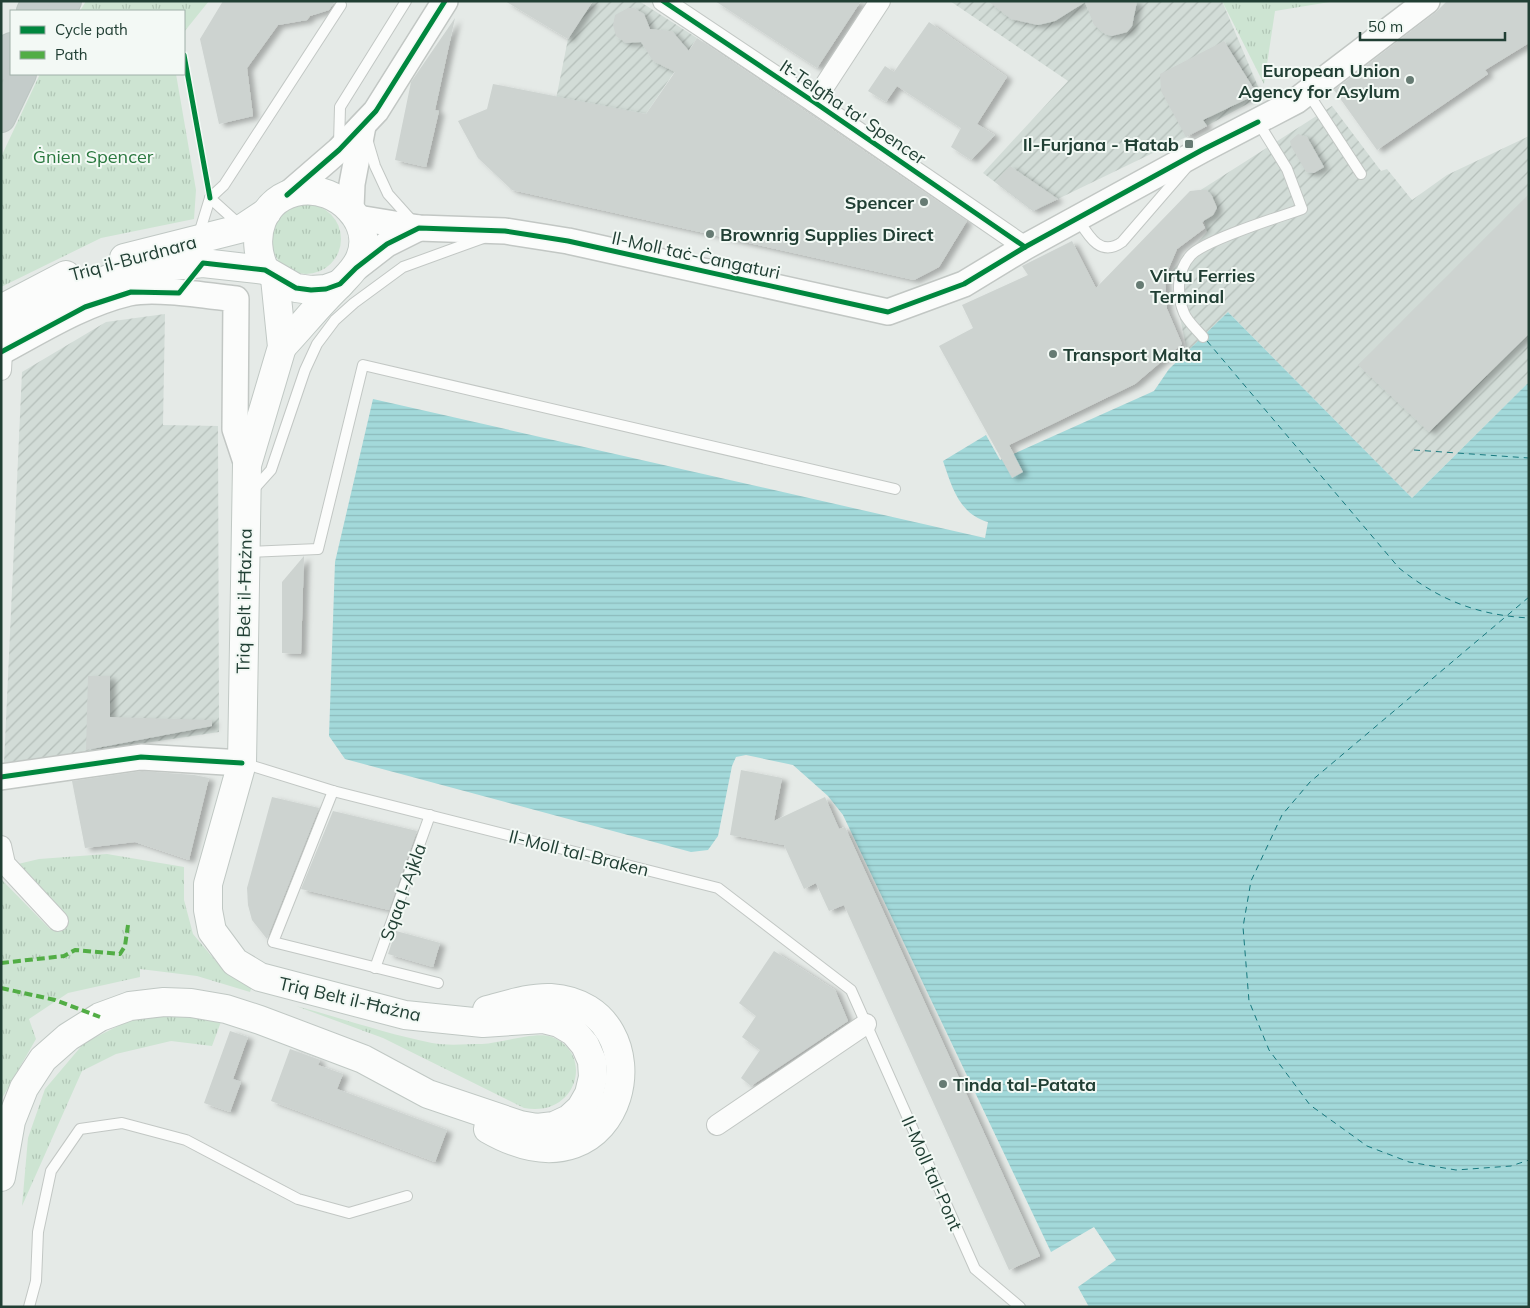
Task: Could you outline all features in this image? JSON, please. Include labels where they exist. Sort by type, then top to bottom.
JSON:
[{"type":"highway","points":[[1,118],[8,62]]},
{"type":"main road","points":[[302,191],[318,192],[333,197],[355,213],[362,230],[364,243],[348,276],[282,347],[270,274],[258,256],[256,237],[277,204],[302,191]]},
{"type":"main road","name":"Triq il-Burdnara","points":[[1,309],[68,275],[160,248],[200,252],[243,228],[277,204]]},
{"type":"main road","points":[[1,352],[77,291],[132,270],[200,252],[270,274],[296,288],[326,289],[348,276]]},
{"type":"main road","name":"Triq Belt il-Ħażna","points":[[1,1177],[11,1120],[24,1088],[43,1059],[68,1038],[100,1017],[130,1006],[191,1003],[226,1009],[362,1059],[428,1094],[520,1125],[537,1128],[554,1126],[569,1119],[581,1108],[590,1094],[593,1077],[592,1060],[585,1045],[574,1032],[559,1023],[543,1019],[483,1023],[405,1015],[260,977],[235,962],[212,931],[208,910],[208,884],[242,763],[244,552],[247,465],[282,347]]},
{"type":"street","points":[[277,204],[339,150],[376,111],[445,1]]},
{"type":"street","name":"It-Telgħa ta' Spencer","points":[[663,1],[1025,247]]},
{"type":"street","points":[[814,102],[880,1]]},
{"type":"street","name":"Il-Moll taċ-Ċangaturi","points":[[355,213],[419,228],[505,231],[568,241],[888,312],[964,284],[1025,247],[1202,150],[1258,122],[1308,93],[1427,1]]},
{"type":"street","points":[[355,213],[352,184],[363,126]]},
{"type":"street","name":"Il-Moll taċ-Ċangaturi","points":[[348,276],[387,244],[419,228]]},
{"type":"street","points":[[1,352],[85,307],[131,292],[179,293],[236,299],[235,429],[247,465]]},
{"type":"street","points":[[1,777],[141,757],[242,763]]},
{"type":"street","points":[[1,846],[5,864],[58,921]]},
{"type":"street","points":[[717,1125],[866,1024]]},
{"type":"lane","points":[[339,150],[340,107],[406,1]]},
{"type":"lane","points":[[179,293],[200,252],[210,198],[224,185],[341,5]]},
{"type":"lane","points":[[1308,93],[1361,174]]},
{"type":"lane","points":[[1203,337],[1184,314],[1178,293],[1181,270],[1192,254],[1209,243],[1302,208],[1287,169],[1258,122]]},
{"type":"lane","points":[[363,126],[375,166],[388,194],[419,228]]},
{"type":"lane","points":[[1078,219],[1091,240],[1098,246],[1110,247],[1118,244],[1202,150]]},
{"type":"lane","points":[[210,198],[243,228]]},
{"type":"lane","points":[[246,498],[271,470],[304,370],[317,344],[335,320],[354,303],[403,267],[505,231]]},
{"type":"lane","points":[[244,552],[318,549],[362,365],[895,489]]},
{"type":"lane","name":"Il-Moll tal-Braken","points":[[242,763],[333,791],[718,888],[851,990],[866,1024]]},
{"type":"lane","points":[[333,791],[273,942],[438,983]]},
{"type":"lane","name":"Sqaq l-Ajkla","points":[[375,968],[430,815]]},
{"type":"lane","name":"Il-Moll tal-Pont","points":[[866,1024],[975,1270],[1020,1307]]},
{"type":"lane","points":[[29,1307],[36,1281],[38,1232],[51,1171],[80,1129],[122,1124],[186,1140],[298,1199],[349,1213],[408,1196]]},
{"type":"shaded area","points":[[593,1],[639,1],[697,38],[646,114],[556,99],[568,39]]},
{"type":"shaded area","points":[[950,1],[1222,1],[1262,96],[1186,137],[1033,211],[983,173],[1068,81]]},
{"type":"shaded area","points":[[1332,106],[1381,171],[1387,169],[1412,200],[1447,175],[1529,136],[1529,382],[1412,498],[1228,312],[1187,352],[1171,272],[1207,232],[1196,193]]},
{"type":"shaded area","points":[[165,314],[163,425],[218,426],[219,732],[4,764],[22,372],[106,322]]},
{"type":"green space","points":[[86,1],[209,1],[185,31],[185,10],[81,10]]},
{"type":"green space","points":[[1222,1],[1336,1],[1275,11],[1264,84]]},
{"type":"green space","name":"Ġnien Spencer","points":[[40,75],[176,75],[196,190],[194,219],[101,238],[1,287],[1,157]]},
{"type":"green space","points":[[306,204],[319,207],[331,214],[338,226],[341,239],[338,252],[331,264],[319,271],[306,274],[293,271],[281,264],[274,252],[271,239],[274,226],[281,214],[293,207]]},
{"type":"green space","points":[[107,854],[184,867],[184,900],[193,934],[219,965],[253,983],[250,992],[197,976],[140,969],[140,977],[68,993],[29,1019],[36,1039],[1,1100],[1,879],[50,929],[66,917],[18,864],[39,859]]},
{"type":"green space","points":[[296,1006],[398,1035],[438,1044],[482,1044],[537,1035],[552,1037],[565,1045],[573,1057],[576,1070],[574,1083],[557,1104],[542,1109],[524,1108],[383,1038]]},
{"type":"green space","points":[[186,1011],[222,1019],[212,1046],[171,1041],[116,1054],[82,1071],[22,1206],[28,1138],[45,1089],[84,1043],[134,1018]]},
{"type":"water","points":[[1228,312],[1412,498],[1529,382],[1529,1307],[1089,1307],[1078,1287],[1116,1260],[1094,1227],[1051,1252],[843,815],[828,796],[793,765],[746,755],[736,757],[732,766],[718,836],[708,850],[691,852],[345,759],[329,736],[335,562],[373,399],[985,538],[988,522],[970,513],[963,506],[954,490],[943,461],[986,435],[1000,460],[1154,391],[1169,369]]},
{"type":"building","points":[[223,1],[335,1],[329,10],[310,16],[307,20],[278,25],[247,68],[253,116],[219,124],[200,39]]},
{"type":"building","points":[[505,1],[593,1],[568,39]]},
{"type":"building","points":[[715,1],[861,1],[817,68]]},
{"type":"building","points":[[988,1],[1137,1],[1132,26],[1127,32],[1112,36],[1105,34],[1094,25],[1085,2],[1055,21],[1038,25],[1011,19]]},
{"type":"building","name":"European Union Agency for Asylum","points":[[1447,1],[1529,1],[1529,43],[1485,70],[1488,74],[1377,150],[1334,90],[1436,12]]},
{"type":"building","points":[[628,8],[634,8],[644,14],[650,29],[672,31],[689,51],[697,38],[967,221],[939,267],[914,280],[512,190],[478,158],[458,121],[487,109],[493,84],[646,114],[675,72],[653,61],[641,42],[626,43],[616,36],[613,25],[615,15]]},
{"type":"building","points":[[455,18],[435,110],[439,111],[426,167],[395,160],[411,82]]},
{"type":"building","points":[[929,22],[1007,77],[977,124],[995,135],[971,160],[951,147],[961,128],[897,86],[886,102],[868,91],[885,66],[894,72]]},
{"type":"building","points":[[1224,41],[1257,94],[1203,120],[1207,126],[1186,137],[1161,91],[1160,74]]},
{"type":"building","points":[[1298,134],[1307,137],[1324,167],[1314,173],[1306,172],[1291,146],[1290,141]]},
{"type":"building","points":[[1010,166],[1058,199],[1033,211],[995,182]]},
{"type":"building","points":[[1207,190],[1217,208],[1213,215],[1202,222],[1205,228],[1177,249],[1165,277],[1167,309],[1182,344],[1135,384],[1009,445],[1023,472],[1012,478],[939,346],[973,328],[962,305],[1028,275],[1022,266],[1072,241],[1096,288],[1190,191]]},
{"type":"building","points":[[1529,194],[1529,334],[1429,432],[1358,365]]},
{"type":"building","points":[[304,556],[301,654],[282,653],[282,582]]},
{"type":"building","points":[[88,676],[110,676],[110,717],[212,720],[212,726],[86,750]]},
{"type":"building","name":"Tinda tal-Patata","points":[[741,770],[782,778],[774,821],[825,797],[839,829],[845,827],[1040,1256],[1009,1270],[844,905],[829,911],[816,883],[804,889],[784,845],[730,835]]},
{"type":"building","points":[[142,771],[209,778],[189,860],[135,842],[85,848],[72,781]]},
{"type":"building","points":[[272,797],[319,808],[267,939],[252,920],[248,905],[247,888]]},
{"type":"building","points":[[333,811],[417,831],[389,910],[301,889]]},
{"type":"building","points":[[396,931],[440,943],[433,967],[388,954]]},
{"type":"building","points":[[774,951],[835,990],[848,1021],[751,1086],[741,1078],[760,1050],[742,1037],[756,1016],[739,1003]]},
{"type":"building","points":[[230,1031],[248,1037],[233,1079],[241,1082],[230,1112],[204,1103]]},
{"type":"building","points":[[290,1049],[320,1060],[318,1065],[343,1074],[337,1089],[447,1130],[435,1162],[271,1101]]},
{"type":"ferry route","points":[[1207,341],[1399,568],[1429,589],[1460,604],[1492,613],[1529,618]]},
{"type":"ferry route","points":[[1414,450],[1529,458]]},
{"type":"ferry route","points":[[1529,597],[1310,782],[1282,815],[1251,881],[1243,927],[1249,1001],[1269,1050],[1310,1105],[1367,1146],[1409,1162],[1456,1170],[1511,1166],[1529,1160]]},
{"type":"marked path","points":[[1,963],[64,956],[75,950],[120,954],[125,946],[128,925]]},
{"type":"marked path","points":[[1,988],[55,1000],[100,1017]]},
{"type":"cycle path","points":[[287,195],[339,150],[376,111],[445,1]]},
{"type":"cycle path","points":[[663,1],[1025,247]]},
{"type":"cycle path","points":[[185,60],[210,198]]},
{"type":"cycle path","points":[[1,352],[85,307],[131,292],[179,293],[203,263],[265,270],[296,288],[326,289],[340,284],[356,268],[387,244],[419,228],[505,231],[568,241],[888,312],[964,284],[1025,247],[1202,150],[1258,122]]},
{"type":"cycle path","points":[[1,777],[141,757],[242,763]]},
{"type":"place","name":"European Union Agency for Asylum","points":[[1410,80]]},
{"type":"place","name":"Il-Furjana - Ħatab","points":[[1189,144]]},
{"type":"place","name":"Spencer","points":[[924,202]]},
{"type":"place","name":"Brownrig Supplies Direct","points":[[710,234]]},
{"type":"place","name":"Virtu Ferries Terminal","points":[[1140,285]]},
{"type":"place","name":"Transport Malta","points":[[1053,354]]},
{"type":"place","name":"Tinda tal-Patata","points":[[943,1084]]}]
